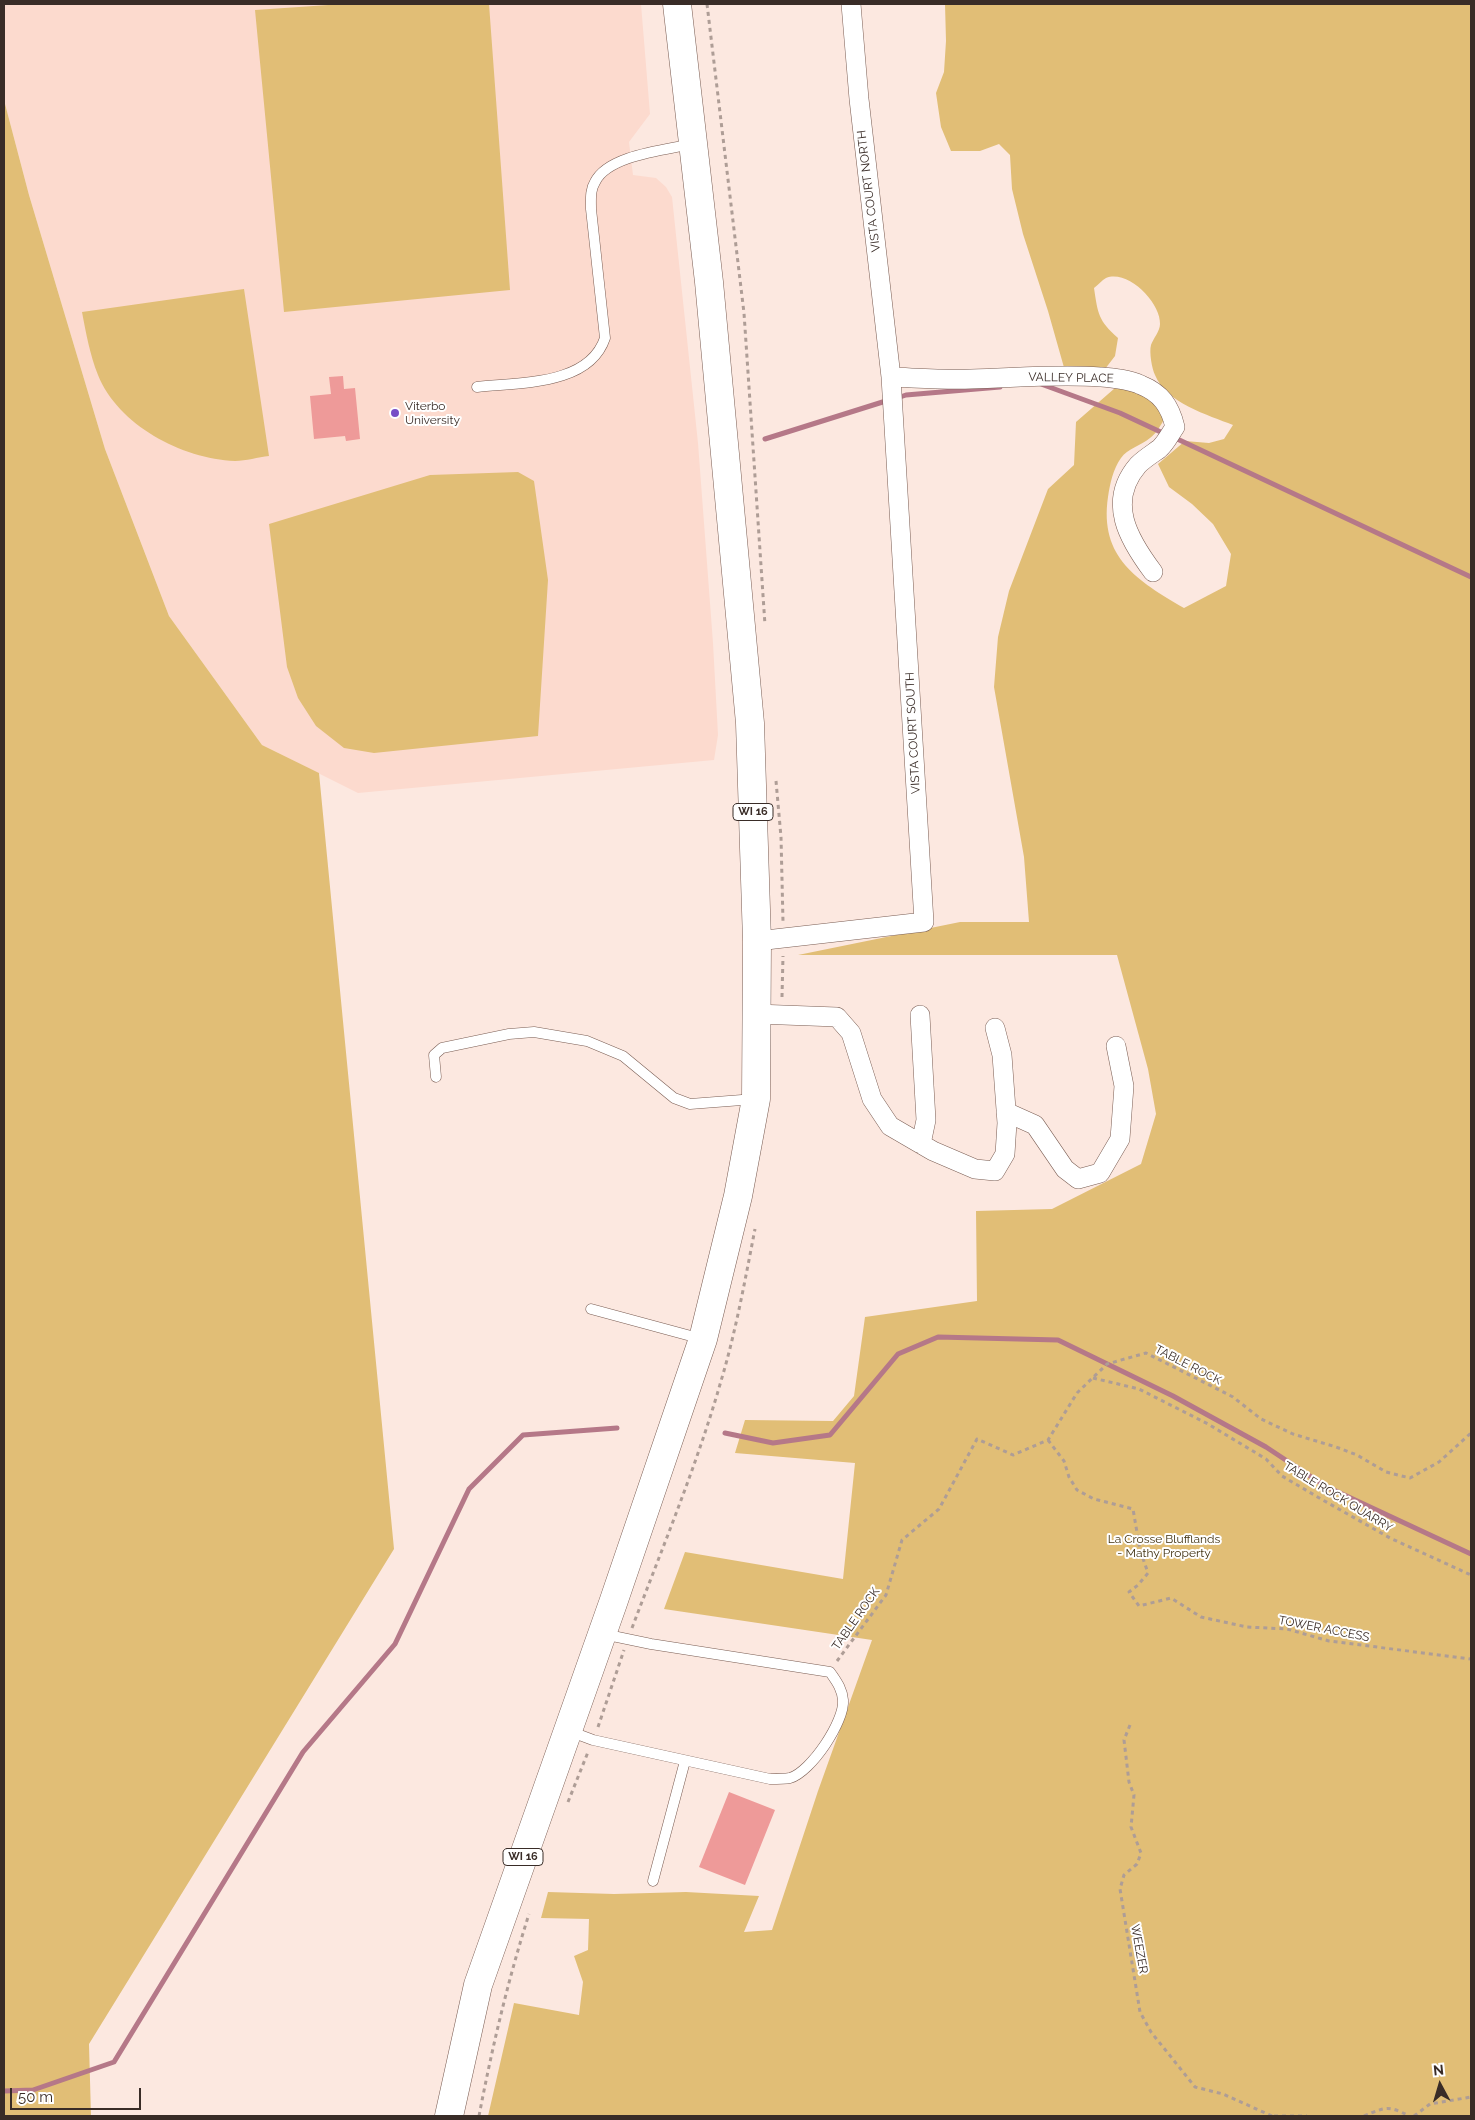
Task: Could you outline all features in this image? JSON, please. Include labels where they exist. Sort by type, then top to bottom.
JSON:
[{"type":"main road","name":"WI 16","points":[[449,2116],[478,1985],[568,1731],[615,1637],[703,1340],[738,1196],[756,1099],[768,1014],[770,940],[710,292],[676,4]]},
{"type":"street","name":"VISTA COURT NORTH","points":[[851,4],[859,100],[891,377]]},
{"type":"street","name":"VALLEY PLACE","points":[[891,377],[969,379],[1081,376],[1119,379],[1140,384],[1153,391],[1165,401],[1171,412],[1174,427],[1161,447],[1139,464],[1128,479],[1122,501],[1126,527],[1134,546],[1153,572]]},
{"type":"street","name":"VISTA COURT SOUTH","points":[[770,940],[924,922],[891,377]]},
{"type":"street","points":[[768,1014],[837,1017],[851,1033],[872,1099],[890,1126],[921,1144],[975,1169],[995,1171],[1005,1154],[1006,1112],[1002,1055],[995,1028]]},
{"type":"street","points":[[920,1015],[926,1120],[921,1144]]},
{"type":"street","points":[[1006,1112],[1035,1125],[1065,1169],[1078,1179],[1100,1173],[1120,1139],[1124,1086],[1116,1046]]},
{"type":"lane","points":[[478,387],[558,377],[582,368],[592,360],[605,338],[591,209],[591,195],[596,180],[611,167],[628,158],[693,144]]},
{"type":"lane","points":[[436,1077],[434,1055],[442,1048],[509,1034],[534,1032],[586,1041],[624,1056],[674,1098],[690,1104],[756,1099]]},
{"type":"lane","points":[[591,1309],[703,1340]]},
{"type":"lane","points":[[568,1731],[593,1740],[770,1779],[790,1778],[807,1768],[823,1748],[836,1725],[844,1701],[840,1685],[830,1672],[615,1637]]},
{"type":"lane","points":[[653,1881],[686,1761]]},
{"type":"path","points":[[707,4],[744,313],[765,627]]},
{"type":"path","points":[[768,1014],[770,940],[781,838],[775,771]]},
{"type":"path","points":[[568,1804],[593,1740],[615,1637],[698,1456],[740,1310],[756,1222]]},
{"type":"path","name":"TABLE ROCK","points":[[830,1672],[886,1595],[902,1540],[939,1509],[976,1439],[1013,1455],[1048,1440],[1078,1393],[1107,1364],[1146,1353],[1233,1397],[1261,1419],[1293,1434],[1357,1455],[1386,1472],[1410,1478],[1439,1462],[1471,1433]]},
{"type":"path","name":"TABLE ROCK QUARRY","points":[[1092,1378],[1139,1389],[1200,1420],[1266,1459],[1282,1476],[1390,1538],[1471,1575]]},
{"type":"path","name":"TOWER ACCESS","points":[[1048,1440],[1064,1461],[1069,1477],[1077,1490],[1094,1499],[1133,1510],[1140,1550],[1148,1573],[1129,1592],[1139,1606],[1172,1598],[1200,1617],[1247,1627],[1287,1629],[1329,1641],[1471,1659]]},
{"type":"path","name":"WEEZER","points":[[1130,1725],[1124,1740],[1129,1782],[1134,1795],[1131,1827],[1140,1853],[1137,1864],[1124,1875],[1120,1889],[1140,2012],[1151,2032],[1195,2087],[1222,2094],[1273,2116],[1307,2116]]},
{"type":"path","points":[[479,2116],[489,2064],[518,1947],[529,1912]]},
{"type":"path","points":[[1414,2116],[1430,2104],[1471,2098]]},
{"type":"path","points":[[1364,2116],[1383,2108],[1394,2108],[1409,2116]]},
{"type":"shaded area","name":"Viterbo University","points":[[4,4],[641,4],[650,114],[629,142],[633,175],[656,178],[666,187],[672,197],[698,443],[713,643],[718,735],[714,760],[358,793],[262,745],[169,616],[105,449],[29,195],[4,100]]},
{"type":"green space","points":[[343,4],[489,4],[510,290],[284,312],[255,10]]},
{"type":"green space","name":"La Crosse Blufflands - Mathy Property","points":[[945,4],[1471,4],[1471,2116],[488,2116],[514,2003],[579,2015],[583,1982],[574,1956],[588,1950],[589,1919],[541,1918],[548,1892],[614,1894],[686,1892],[759,1896],[744,1932],[772,1930],[818,1791],[872,1640],[664,1609],[685,1552],[843,1579],[855,1463],[735,1453],[745,1420],[833,1421],[854,1396],[865,1317],[977,1301],[976,1211],[1052,1209],[1141,1164],[1156,1114],[1148,1069],[1117,955],[798,955],[960,922],[1029,922],[1024,857],[994,687],[998,637],[1009,591],[1048,489],[1074,465],[1076,422],[1115,388],[1137,389],[1163,407],[1164,420],[1158,430],[1147,441],[1124,455],[1118,462],[1111,482],[1107,518],[1110,536],[1116,552],[1125,565],[1151,588],[1184,608],[1226,586],[1231,554],[1213,524],[1192,504],[1169,487],[1158,464],[1185,441],[1209,443],[1224,439],[1233,425],[1189,407],[1168,393],[1160,385],[1154,372],[1150,352],[1151,345],[1160,327],[1159,316],[1155,307],[1142,290],[1124,278],[1115,277],[1106,278],[1094,288],[1100,316],[1106,326],[1118,338],[1115,356],[1105,369],[1065,371],[1023,234],[1012,189],[1010,155],[999,144],[980,151],[951,151],[941,127],[936,93],[944,72],[946,41]]},
{"type":"green space","points":[[4,100],[29,195],[105,449],[169,616],[262,745],[319,773],[394,1549],[89,2044],[91,2116],[4,2116]]},
{"type":"green space","points":[[244,289],[269,456],[235,461],[194,454],[154,436],[136,424],[107,393],[98,375],[90,352],[82,312]]},
{"type":"green space","points":[[518,472],[534,481],[548,580],[538,736],[374,753],[344,748],[316,726],[298,698],[287,667],[269,524],[430,475]]},
{"type":"building","points":[[343,376],[344,389],[355,388],[360,439],[346,441],[345,436],[314,439],[310,396],[331,394],[329,377]]},
{"type":"building","points":[[729,1792],[775,1810],[745,1885],[699,1867]]},
{"type":"waterway","points":[[1041,384],[1120,413],[1165,434]]},
{"type":"waterway","points":[[897,398],[906,395],[1000,387]]},
{"type":"waterway","points":[[765,439],[889,400]]},
{"type":"waterway","points":[[1173,437],[1471,577]]},
{"type":"waterway","points":[[725,1433],[773,1443],[830,1435],[898,1354],[938,1337],[1058,1340],[1173,1396],[1266,1447],[1325,1486],[1471,1554]]},
{"type":"waterway","points":[[4,2091],[33,2090],[114,2062],[303,1752],[395,1644],[469,1489],[523,1435],[617,1428]]},
{"type":"place","name":"Viterbo University","points":[[395,413]]}]
